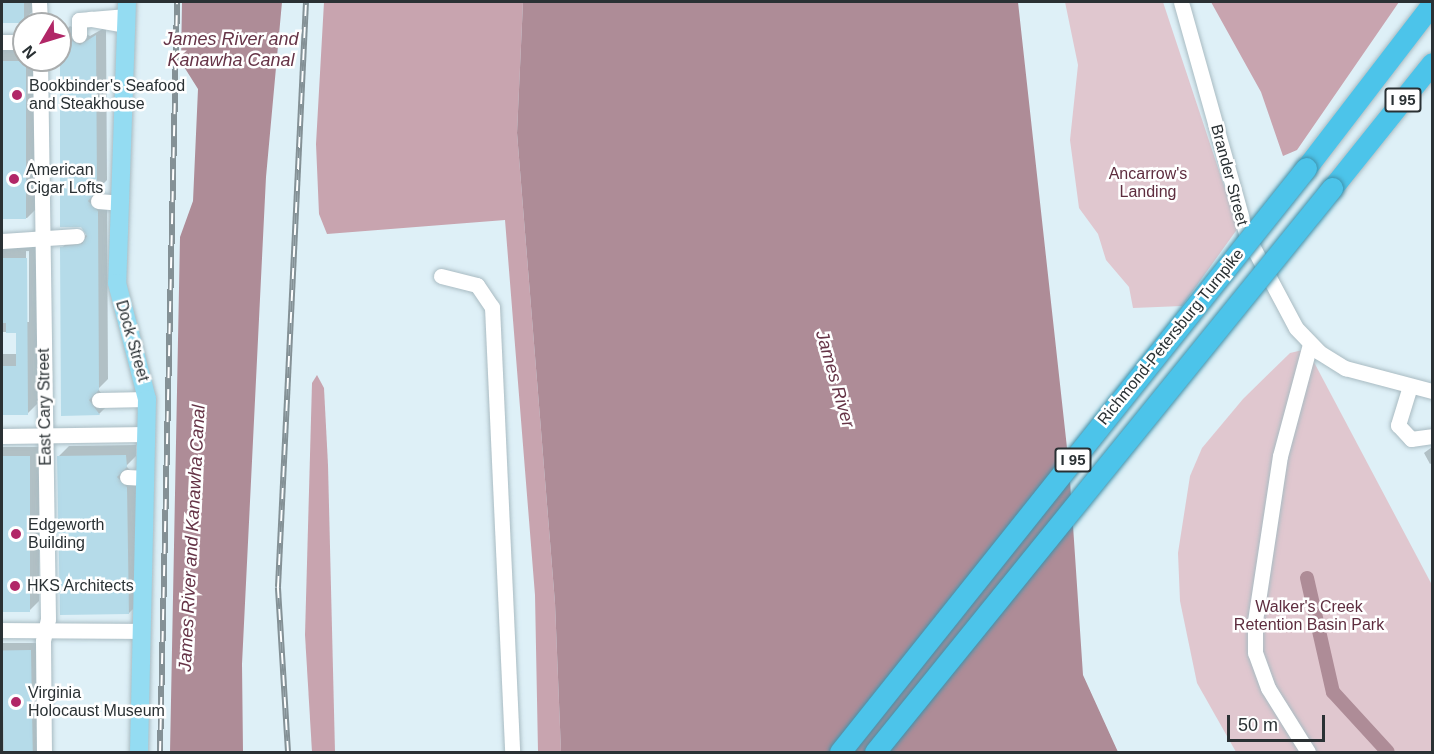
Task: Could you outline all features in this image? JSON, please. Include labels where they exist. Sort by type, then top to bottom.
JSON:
[{"type":"highway","name":"Richmond-Petersburg Turnpike","points":[[840,753],[1306,168],[1432,4]]},
{"type":"highway","name":"Richmond-Petersburg Turnpike","points":[[875,753],[1432,63]]},
{"type":"highway","points":[[1374,136],[1432,73]]},
{"type":"main road","name":"Dock Street","points":[[127,14],[119,203],[119,300],[142,364],[147,399],[146,434],[136,477],[142,631],[139,753]]},
{"type":"street","name":"Brander Street","points":[[1181,2],[1246,234],[1310,344],[1331,361],[1410,386]]},
{"type":"street","points":[[79,35],[79,20],[127,14]]},
{"type":"street","name":"East Cary Street","points":[[40,72],[45,436],[44,753]]},
{"type":"street","points":[[98,201],[119,203]]},
{"type":"street","points":[[2,240],[77,241]]},
{"type":"street","points":[[441,276],[477,285],[492,307],[512,753]]},
{"type":"street","points":[[1308,753],[1268,688],[1255,653],[1254,621],[1280,456],[1310,344]]},
{"type":"street","points":[[1432,391],[1410,386],[1398,425],[1411,439],[1432,436]]},
{"type":"street","points":[[99,400],[147,399]]},
{"type":"street","points":[[2,436],[146,434]]},
{"type":"street","points":[[2,630],[142,631]]},
{"type":"green space","name":"Ancarrow's Landing","points":[[1065,2],[1163,2],[1238,228],[1182,306],[1133,308],[1129,287],[1106,260],[1098,234],[1079,208],[1070,140],[1078,65]]},
{"type":"green space","name":"Walker's Creek Retention Basin Park","points":[[1307,349],[1432,585],[1432,752],[1236,752],[1197,683],[1180,601],[1178,553],[1190,476],[1202,448],[1243,399],[1290,353]]},
{"type":"shaded area","points":[[324,2],[523,2],[517,133],[555,603],[561,752],[538,752],[535,595],[505,220],[327,234],[319,214],[316,144]]},
{"type":"shaded area","points":[[1211,2],[1399,2],[1297,150],[1283,156],[1261,92]]},
{"type":"shaded area","points":[[317,375],[324,388],[328,465],[335,752],[312,752],[305,635],[312,383]]},
{"type":"water","name":"James River and Kanawha Canal","points":[[182,2],[282,2],[266,177],[242,664],[243,752],[170,752],[180,237],[193,201],[198,89],[181,62]]},
{"type":"water","name":"James River","points":[[523,2],[1018,2],[1069,466],[1083,675],[1118,752],[561,752],[555,603],[517,133]]},
{"type":"building","points":[[2,2],[24,2],[24,12],[12,12],[12,23],[2,23]]},
{"type":"building","points":[[96,35],[97,191],[88,201],[98,211],[99,390],[89,400],[100,415],[61,416],[60,247],[82,244],[87,236],[81,227],[60,227],[60,72],[72,72],[72,41],[80,45]]},
{"type":"building","name":"American Cigar Lofts","points":[[2,61],[12,61],[12,72],[26,72],[26,219],[2,219]]},
{"type":"building","points":[[2,258],[27,258],[28,415],[2,415],[2,366],[16,366],[16,333],[6,333],[6,323],[2,323]]},
{"type":"building","points":[[126,455],[127,467],[117,477],[127,487],[129,614],[60,615],[57,456]]},
{"type":"building","name":"Edgeworth Building","points":[[2,456],[30,456],[30,612],[2,612]]},
{"type":"building","name":"Virginia Holocaust Museum","points":[[31,650],[33,752],[4,752],[2,651]]},
{"type":"waterway","points":[[1307,578],[1333,692],[1388,752]]},
{"type":"railway","points":[[160,752],[177,2]]},
{"type":"railway","points":[[288,752],[278,587],[306,2]]},
{"type":"place","name":"Bookbinder's Seafood and Steakhouse","points":[[17,95]]},
{"type":"place","name":"American Cigar Lofts","points":[[14,179]]},
{"type":"place","name":"Edgeworth Building","points":[[16,534]]},
{"type":"place","name":"HKS Architects","points":[[15,586]]},
{"type":"place","name":"Virginia Holocaust Museum","points":[[16,702]]}]
